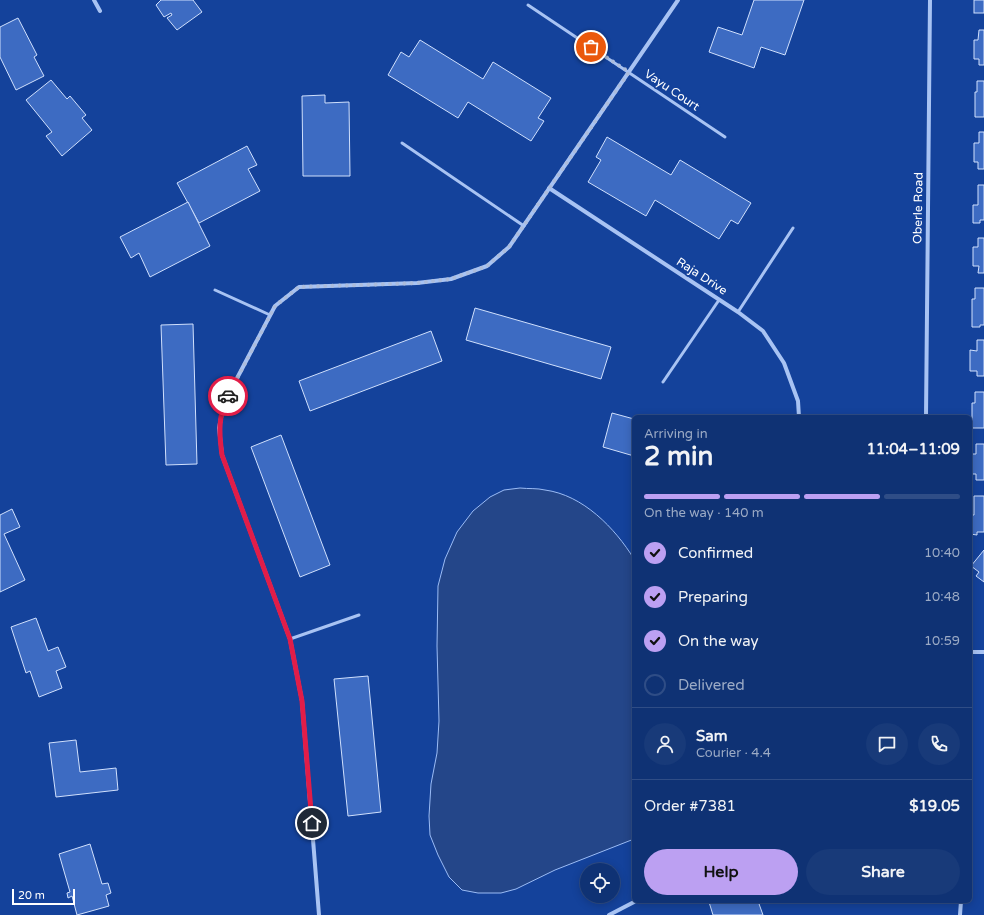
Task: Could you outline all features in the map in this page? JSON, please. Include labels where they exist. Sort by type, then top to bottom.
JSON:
[{"type":"street","points":[[94,0],[100,11]]},
{"type":"street","points":[[319,915],[302,701],[290,639],[222,455],[219,428],[224,403],[275,306],[299,287],[417,283],[451,279],[487,266],[509,247],[678,0]]},
{"type":"street","name":"Oberle Road","points":[[926,415],[930,0]]},
{"type":"street","name":"Raja Drive","points":[[549,188],[738,312],[763,331],[784,363],[798,401],[799,415]]},
{"type":"street","points":[[972,652],[984,652]]},
{"type":"street","points":[[609,915],[632,903]]},
{"type":"street","points":[[960,915],[961,903]]},
{"type":"lane","name":"Vayu Court","points":[[528,5],[725,137]]},
{"type":"lane","points":[[402,142],[524,226]]},
{"type":"lane","points":[[738,312],[792,228]]},
{"type":"lane","points":[[215,290],[270,315]]},
{"type":"lane","points":[[663,382],[719,300]]},
{"type":"lane","points":[[290,639],[359,615]]},
{"type":"water","points":[[520,488],[542,489],[559,493],[572,499],[585,506],[608,525],[632,556],[632,840],[555,870],[516,889],[501,893],[478,893],[462,890],[449,877],[430,835],[429,816],[431,784],[437,753],[439,721],[437,646],[438,586],[445,559],[457,532],[473,511],[490,497],[504,490]]},
{"type":"building","points":[[161,0],[193,0],[202,12],[177,30],[167,18],[172,15],[171,13],[164,17],[156,5]]},
{"type":"building","points":[[754,0],[804,0],[785,55],[761,47],[754,68],[709,52],[718,27],[742,35]]},
{"type":"building","points":[[974,0],[984,0],[984,13],[974,13]]},
{"type":"building","points":[[18,18],[37,55],[34,57],[44,76],[16,90],[0,57],[0,27]]},
{"type":"building","points":[[979,30],[984,30],[984,65],[979,65],[979,59],[974,59],[974,40],[978,40]]},
{"type":"building","points":[[420,40],[483,79],[493,62],[551,98],[538,118],[544,121],[531,141],[468,102],[458,118],[388,75],[401,52],[409,57]]},
{"type":"building","points":[[51,80],[67,99],[70,96],[86,115],[82,118],[92,130],[62,156],[46,136],[52,132],[26,100]]},
{"type":"building","points":[[977,81],[984,81],[984,117],[975,117],[975,92],[977,92]]},
{"type":"building","points":[[325,95],[325,103],[349,102],[350,176],[303,176],[302,96]]},
{"type":"building","points":[[979,132],[984,132],[984,169],[978,169],[978,162],[974,162],[974,143],[979,143]]},
{"type":"building","points":[[607,137],[671,175],[680,160],[751,203],[738,224],[731,220],[719,239],[655,200],[646,216],[588,182],[601,160],[596,157]]},
{"type":"building","points":[[247,146],[257,165],[248,169],[260,191],[199,223],[177,183]]},
{"type":"building","points":[[978,185],[984,185],[984,220],[980,220],[980,223],[973,223],[973,205],[978,205]]},
{"type":"building","points":[[188,202],[210,246],[150,277],[139,253],[131,258],[120,237]]},
{"type":"building","points":[[978,238],[984,238],[984,273],[978,273],[979,266],[973,266],[973,247],[978,247]]},
{"type":"building","points":[[975,288],[984,288],[984,325],[980,325],[980,327],[972,327],[972,299],[975,299]]},
{"type":"building","points":[[475,308],[611,347],[601,379],[466,340]]},
{"type":"building","points":[[193,324],[197,464],[166,465],[161,325]]},
{"type":"building","points":[[431,331],[442,361],[310,411],[299,381]]},
{"type":"building","points":[[977,340],[984,340],[984,376],[977,376],[977,371],[970,371],[970,350],[977,351]]},
{"type":"building","points":[[975,392],[984,392],[984,428],[972,428],[972,403],[975,403]]},
{"type":"building","points":[[612,413],[632,418],[632,455],[603,447]]},
{"type":"building","points":[[281,435],[330,565],[300,577],[251,447]]},
{"type":"building","points":[[976,444],[984,444],[984,480],[976,480],[976,474],[972,474],[972,454],[976,454]]},
{"type":"building","points":[[974,496],[984,496],[984,532],[977,532],[977,535],[972,534],[972,515],[974,515]]},
{"type":"building","points":[[12,509],[20,527],[4,534],[25,580],[0,592],[0,515]]},
{"type":"building","points":[[984,550],[984,582],[976,576],[979,572],[972,567]]},
{"type":"building","points":[[36,618],[48,651],[58,647],[66,667],[56,671],[62,688],[39,697],[30,671],[26,673],[11,627]]},
{"type":"building","points":[[368,676],[381,812],[348,816],[334,679]]},
{"type":"building","points":[[76,740],[80,772],[116,768],[118,790],[56,797],[49,743]]},
{"type":"building","points":[[90,844],[102,884],[108,883],[111,893],[106,895],[109,906],[77,915],[72,896],[68,898],[67,893],[70,892],[59,854]]},
{"type":"building","points":[[709,903],[759,903],[763,915],[713,915]]},
{"type":"way so far","points":[[228,396],[275,306],[299,287],[417,283],[451,279],[487,266],[509,247],[629,72],[591,47]]},
{"type":"route","points":[[228,396],[224,403],[219,428],[222,455],[290,639],[302,701],[312,823]]}]
